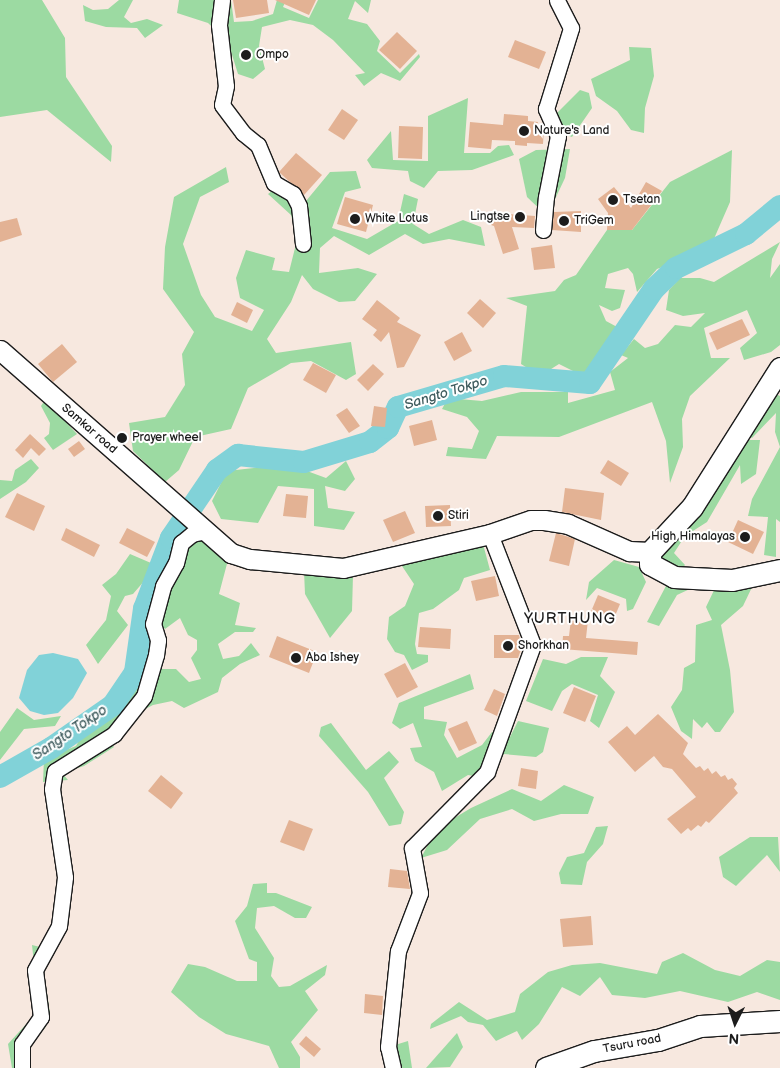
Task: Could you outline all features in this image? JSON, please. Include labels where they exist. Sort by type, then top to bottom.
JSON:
[{"type":"main road","points":[[780,368],[692,507],[650,552],[650,564],[674,577],[732,580],[780,570]]},
{"type":"main road","name":"Tsuru road","points":[[546,1068],[594,1051],[658,1040],[700,1026],[780,1021]]},
{"type":"street","points":[[222,0],[219,25],[226,86],[222,105],[243,133],[258,145],[274,183],[293,194],[299,206],[303,244]]},
{"type":"street","points":[[543,230],[546,196],[558,136],[546,109],[571,28],[558,0]]},
{"type":"street","name":"Samkar road","points":[[0,350],[231,553],[250,559],[343,568],[490,534],[531,520],[568,524],[629,551],[650,552]]},
{"type":"street","points":[[22,1068],[22,1044],[41,1017],[35,970],[59,926],[66,877],[52,789],[55,770],[114,734],[144,696],[156,655],[158,640],[153,624],[163,586],[176,563],[181,543],[201,527]]},
{"type":"street","points":[[393,1068],[388,1048],[398,951],[420,893],[412,848],[487,772],[533,645],[516,607],[490,534]]},
{"type":"green space","points":[[0,0],[42,0],[65,38],[66,77],[112,146],[111,162],[47,110],[0,117]]},
{"type":"green space","points":[[119,0],[133,0],[124,17],[131,23],[147,19],[163,25],[145,38],[137,28],[106,27],[85,21],[83,5],[93,10],[108,9]]},
{"type":"green space","points":[[179,0],[231,0],[234,22],[252,21],[273,14],[277,0],[286,0],[283,7],[309,18],[318,0],[371,0],[368,13],[355,1],[348,19],[367,24],[380,41],[377,51],[400,73],[419,54],[420,57],[400,81],[381,73],[364,86],[355,75],[365,73],[333,40],[313,25],[290,20],[262,27],[259,46],[265,69],[253,79],[238,74],[228,42],[208,23],[177,13]]},
{"type":"green space","points":[[629,47],[651,48],[654,76],[645,108],[644,133],[631,130],[617,111],[596,96],[591,79],[630,60]]},
{"type":"green space","points":[[580,90],[589,93],[592,108],[572,137],[551,129],[557,113]]},
{"type":"green space","points":[[468,98],[464,153],[490,153],[498,146],[509,145],[514,155],[472,170],[438,171],[424,188],[410,181],[408,171],[372,168],[367,160],[391,131],[393,160],[428,161],[428,116]]},
{"type":"green space","points":[[570,149],[565,178],[547,216],[527,197],[519,159],[536,150]]},
{"type":"green space","points":[[732,150],[730,202],[713,241],[681,260],[657,269],[637,292],[633,274],[628,268],[608,274],[605,288],[625,290],[620,308],[612,311],[599,305],[606,321],[619,328],[598,363],[583,376],[559,364],[540,376],[521,364],[527,306],[506,298],[555,291],[564,280],[576,275],[607,230],[632,230],[670,182]]},
{"type":"green space","points":[[226,167],[229,182],[200,197],[183,244],[201,295],[215,317],[252,331],[264,310],[240,298],[236,278],[246,250],[275,258],[272,270],[289,272],[297,240],[291,215],[268,194],[284,182],[306,201],[330,172],[356,171],[361,188],[345,192],[332,228],[367,239],[398,221],[404,194],[418,199],[413,224],[429,234],[463,220],[481,227],[485,246],[449,239],[423,244],[405,234],[369,255],[334,236],[320,248],[319,273],[358,268],[377,274],[355,301],[339,302],[313,289],[302,275],[291,302],[267,339],[276,353],[351,342],[356,374],[346,380],[311,361],[291,363],[248,388],[231,429],[195,437],[179,470],[165,482],[133,451],[129,423],[165,417],[185,385],[182,354],[194,332],[163,289],[165,247],[174,197]]},
{"type":"green space","points":[[780,242],[772,259],[770,278],[780,264],[780,345],[771,352],[744,360],[740,348],[757,333],[747,310],[704,328],[711,358],[730,358],[690,396],[682,419],[683,447],[670,483],[666,441],[652,402],[559,437],[497,436],[486,459],[446,456],[448,447],[472,449],[479,431],[467,417],[442,409],[448,398],[482,401],[521,392],[568,392],[568,403],[615,390],[610,372],[628,358],[621,355],[634,339],[645,348],[658,344],[675,325],[691,327],[705,313],[683,316],[666,310],[669,290],[680,278],[700,278],[714,282]]},
{"type":"green space","points":[[774,393],[780,396],[780,447],[775,432],[776,413],[752,438],[745,433]]},
{"type":"green space","points":[[45,400],[77,434],[53,450],[44,438],[49,434],[50,423],[41,406]]},
{"type":"green space","points":[[744,440],[760,440],[756,474],[741,484],[740,465],[707,522],[685,536],[674,553],[685,565],[681,570],[664,563],[658,556]]},
{"type":"green space","points":[[780,447],[780,522],[776,519],[776,557],[764,555],[768,517],[748,516],[752,499]]},
{"type":"green space","points":[[31,459],[39,468],[26,482],[0,499],[0,480],[12,481],[15,470]]},
{"type":"green space","points":[[346,461],[355,479],[345,491],[325,486],[328,508],[355,512],[344,530],[314,526],[314,489],[278,486],[258,523],[221,519],[212,501],[227,471],[288,464],[326,478]]},
{"type":"green space","points":[[200,536],[228,560],[219,594],[240,603],[235,625],[256,628],[253,632],[235,632],[218,644],[223,659],[239,656],[251,643],[260,655],[240,664],[222,678],[218,692],[184,708],[172,701],[153,705],[128,718],[107,739],[114,747],[84,766],[62,773],[68,780],[43,782],[44,759],[76,746],[81,737],[113,716],[133,692],[145,669],[176,669],[189,682],[201,679],[191,658],[197,650],[197,640],[188,635],[180,618],[165,629],[159,622],[174,553]]},
{"type":"green space","points":[[483,544],[490,570],[464,578],[459,590],[433,609],[419,613],[415,644],[417,654],[428,655],[428,662],[412,670],[404,655],[395,652],[387,639],[389,617],[405,606],[414,584],[400,563]]},
{"type":"green space","points":[[130,554],[151,563],[145,580],[133,594],[125,596],[117,611],[128,625],[98,664],[86,645],[106,620],[111,596],[102,585],[116,574]]},
{"type":"green space","points":[[614,560],[639,567],[646,582],[633,609],[627,611],[626,599],[597,588],[586,600],[589,582]]},
{"type":"green space","points":[[304,571],[353,575],[352,611],[330,638],[305,594]]},
{"type":"green space","points":[[754,583],[743,606],[721,625],[730,670],[734,712],[720,732],[715,732],[707,722],[702,728],[693,719],[692,739],[681,731],[671,707],[682,690],[684,668],[695,662],[696,625],[712,620],[706,607],[717,584]]},
{"type":"green space","points":[[667,584],[692,588],[677,595],[659,626],[647,622]]},
{"type":"green space","points":[[581,657],[608,657],[600,676],[615,692],[599,728],[590,721],[598,695],[572,684],[562,691],[552,711],[526,701],[543,659],[566,664]]},
{"type":"green space","points":[[470,674],[474,689],[424,707],[424,719],[447,722],[444,735],[457,758],[482,745],[492,732],[510,737],[518,721],[549,728],[543,752],[536,757],[504,754],[490,779],[468,775],[442,791],[434,772],[415,761],[410,748],[422,747],[413,723],[400,729],[392,723],[399,703]]},
{"type":"green space","points":[[17,708],[34,720],[61,716],[55,726],[24,729],[0,760],[0,732]]},
{"type":"green space","points":[[331,723],[366,770],[389,751],[399,762],[384,778],[404,812],[401,824],[389,826],[368,792],[319,736],[321,727]]},
{"type":"green space","points":[[564,785],[594,797],[588,814],[561,814],[534,821],[512,809],[480,819],[447,850],[421,858],[436,829],[471,808],[512,789],[541,801]]},
{"type":"green space","points":[[608,826],[603,844],[587,862],[582,885],[561,884],[559,873],[567,857],[584,853],[596,827]]},
{"type":"green space","points":[[750,837],[778,837],[780,872],[767,855],[736,886],[723,877],[719,857]]},
{"type":"green space","points":[[267,883],[267,893],[276,893],[312,907],[306,918],[295,918],[274,906],[257,908],[255,928],[274,958],[271,976],[279,987],[290,986],[327,965],[325,975],[305,991],[318,1010],[291,1042],[300,1057],[300,1068],[279,1068],[269,1046],[226,1034],[199,1017],[171,992],[188,964],[205,967],[237,981],[257,981],[257,962],[249,959],[235,921],[247,906],[253,884]]},
{"type":"green space","points":[[32,945],[40,947],[50,1013],[45,1028],[25,1048],[27,1068],[12,1068],[8,1044],[39,1010]]},
{"type":"green space","points":[[683,953],[715,970],[740,976],[767,960],[780,962],[780,1000],[757,992],[728,1002],[680,991],[645,998],[612,995],[600,977],[580,996],[562,987],[539,1024],[522,1040],[517,1031],[496,1041],[483,1025],[468,1022],[461,1016],[430,1029],[431,1024],[459,1002],[487,1020],[515,1012],[520,994],[548,972],[572,965],[600,963],[657,974],[662,962]]},
{"type":"green space","points":[[457,1033],[463,1047],[450,1067],[426,1068]]},
{"type":"green space","points":[[408,1041],[412,1068],[396,1068],[395,1045]]},
{"type":"water","points":[[53,653],[78,659],[87,673],[73,698],[58,713],[44,715],[30,711],[19,698],[27,670],[39,655]]},
{"type":"building","points":[[233,0],[267,0],[269,13],[236,18]]},
{"type":"building","points":[[275,0],[316,0],[309,15]]},
{"type":"building","points":[[397,32],[417,51],[400,69],[379,50]]},
{"type":"building","points":[[515,40],[546,52],[539,69],[508,57]]},
{"type":"building","points":[[342,109],[358,120],[344,140],[328,130]]},
{"type":"building","points":[[504,114],[528,116],[528,121],[538,122],[537,127],[544,128],[543,144],[527,143],[527,146],[515,145],[515,141],[492,140],[491,149],[468,147],[470,122],[503,125]]},
{"type":"building","points":[[399,126],[423,127],[422,159],[398,158]]},
{"type":"building","points":[[296,153],[322,175],[304,195],[279,172]]},
{"type":"building","points":[[646,182],[662,191],[632,230],[607,230],[608,213],[598,199],[614,187],[631,208]]},
{"type":"building","points":[[345,197],[373,205],[366,232],[337,224]]},
{"type":"building","points":[[581,211],[581,232],[552,230],[554,212]]},
{"type":"building","points":[[492,213],[535,216],[534,228],[512,227],[519,249],[503,254],[494,226],[491,225]]},
{"type":"building","points":[[17,218],[22,235],[0,242],[0,222]]},
{"type":"building","points":[[552,245],[555,268],[534,270],[531,248]]},
{"type":"building","points":[[480,299],[496,313],[483,328],[467,313]]},
{"type":"building","points":[[377,300],[400,318],[397,322],[421,335],[404,367],[397,368],[389,332],[381,342],[373,335],[377,330],[362,319]]},
{"type":"building","points":[[237,302],[253,310],[247,323],[231,315]]},
{"type":"building","points":[[742,319],[750,335],[717,350],[709,333]]},
{"type":"building","points":[[462,332],[472,351],[454,361],[444,342]]},
{"type":"building","points":[[62,344],[77,362],[53,382],[38,364]]},
{"type":"building","points":[[313,363],[336,375],[326,393],[303,380]]},
{"type":"building","points":[[373,364],[384,374],[368,391],[357,380]]},
{"type":"building","points":[[374,406],[387,408],[385,427],[371,426]]},
{"type":"building","points":[[347,408],[360,426],[349,433],[336,415]]},
{"type":"building","points":[[432,420],[437,440],[414,446],[409,426]]},
{"type":"building","points":[[30,434],[46,449],[39,456],[31,448],[23,458],[15,450]]},
{"type":"building","points":[[79,441],[85,449],[74,457],[68,449]]},
{"type":"building","points":[[608,460],[629,473],[621,486],[600,473]]},
{"type":"building","points":[[565,488],[604,493],[601,520],[562,512]]},
{"type":"building","points":[[17,493],[45,506],[34,531],[5,517]]},
{"type":"building","points":[[286,494],[308,496],[306,518],[283,516]]},
{"type":"building","name":"Stiri","points":[[450,505],[451,526],[426,527],[425,506]]},
{"type":"building","points":[[405,511],[415,533],[393,542],[383,520]]},
{"type":"building","points":[[738,520],[764,532],[753,554],[728,542]]},
{"type":"building","points":[[66,528],[100,545],[94,557],[61,540]]},
{"type":"building","points":[[127,528],[155,542],[147,557],[119,543]]},
{"type":"building","points":[[556,533],[575,539],[569,566],[549,561]]},
{"type":"building","points":[[495,576],[499,596],[476,601],[471,581]]},
{"type":"building","points":[[598,595],[620,604],[612,623],[590,614]]},
{"type":"building","points":[[571,619],[588,620],[586,638],[638,642],[637,655],[562,649],[563,636],[569,636]]},
{"type":"building","points":[[420,627],[451,629],[450,649],[418,647]]},
{"type":"building","points":[[494,635],[519,635],[522,647],[518,658],[494,658]]},
{"type":"building","points":[[277,636],[317,652],[309,673],[269,657]]},
{"type":"building","points":[[405,663],[418,687],[397,698],[384,674]]},
{"type":"building","points":[[574,687],[596,696],[585,722],[563,713]]},
{"type":"building","points":[[494,689],[505,694],[497,716],[484,710]]},
{"type":"building","points":[[658,714],[688,743],[683,754],[696,768],[700,766],[704,771],[708,768],[712,774],[716,771],[721,777],[725,775],[728,780],[732,778],[737,784],[734,788],[738,793],[709,823],[706,821],[701,827],[698,825],[691,831],[688,828],[681,834],[667,819],[696,797],[672,769],[663,767],[654,756],[635,772],[608,742],[627,726],[635,735]]},
{"type":"building","points":[[467,721],[477,743],[459,751],[448,729]]},
{"type":"building","points":[[521,768],[538,771],[536,789],[518,786]]},
{"type":"building","points":[[161,775],[183,793],[171,809],[148,791]]},
{"type":"building","points":[[289,820],[313,829],[304,851],[280,842]]},
{"type":"building","points":[[390,869],[407,871],[410,889],[388,887]]},
{"type":"building","points":[[591,916],[593,945],[563,947],[560,919]]},
{"type":"building","points":[[365,994],[383,996],[382,1015],[364,1013]]},
{"type":"building","points":[[306,1036],[321,1049],[314,1057],[299,1044]]},
{"type":"waterway","name":"Sangto Tokpo","points":[[0,777],[51,748],[113,705],[135,672],[144,609],[171,538],[217,470],[238,455],[304,462],[370,442],[388,428],[398,407],[504,376],[590,383],[654,289],[676,268],[746,234],[780,206]]},
{"type":"place","name":"Ompo","points":[[246,55]]},
{"type":"place","name":"Nature's Land","points":[[524,131]]},
{"type":"place","name":"Tsetan","points":[[613,200]]},
{"type":"place","name":"Lingtse","points":[[520,217]]},
{"type":"place","name":"White Lotus","points":[[355,219]]},
{"type":"place","name":"TriGem","points":[[564,221]]},
{"type":"place","name":"Prayer wheel","points":[[122,438]]},
{"type":"place","name":"Stiri","points":[[438,516]]},
{"type":"place","name":"High Himalayas","points":[[745,537]]},
{"type":"place","name":"Shorkhan","points":[[508,646]]},
{"type":"place","name":"Aba Ishey","points":[[296,658]]},
{"type":"district","name":"YURTHUNG","points":[[570,619]]}]
